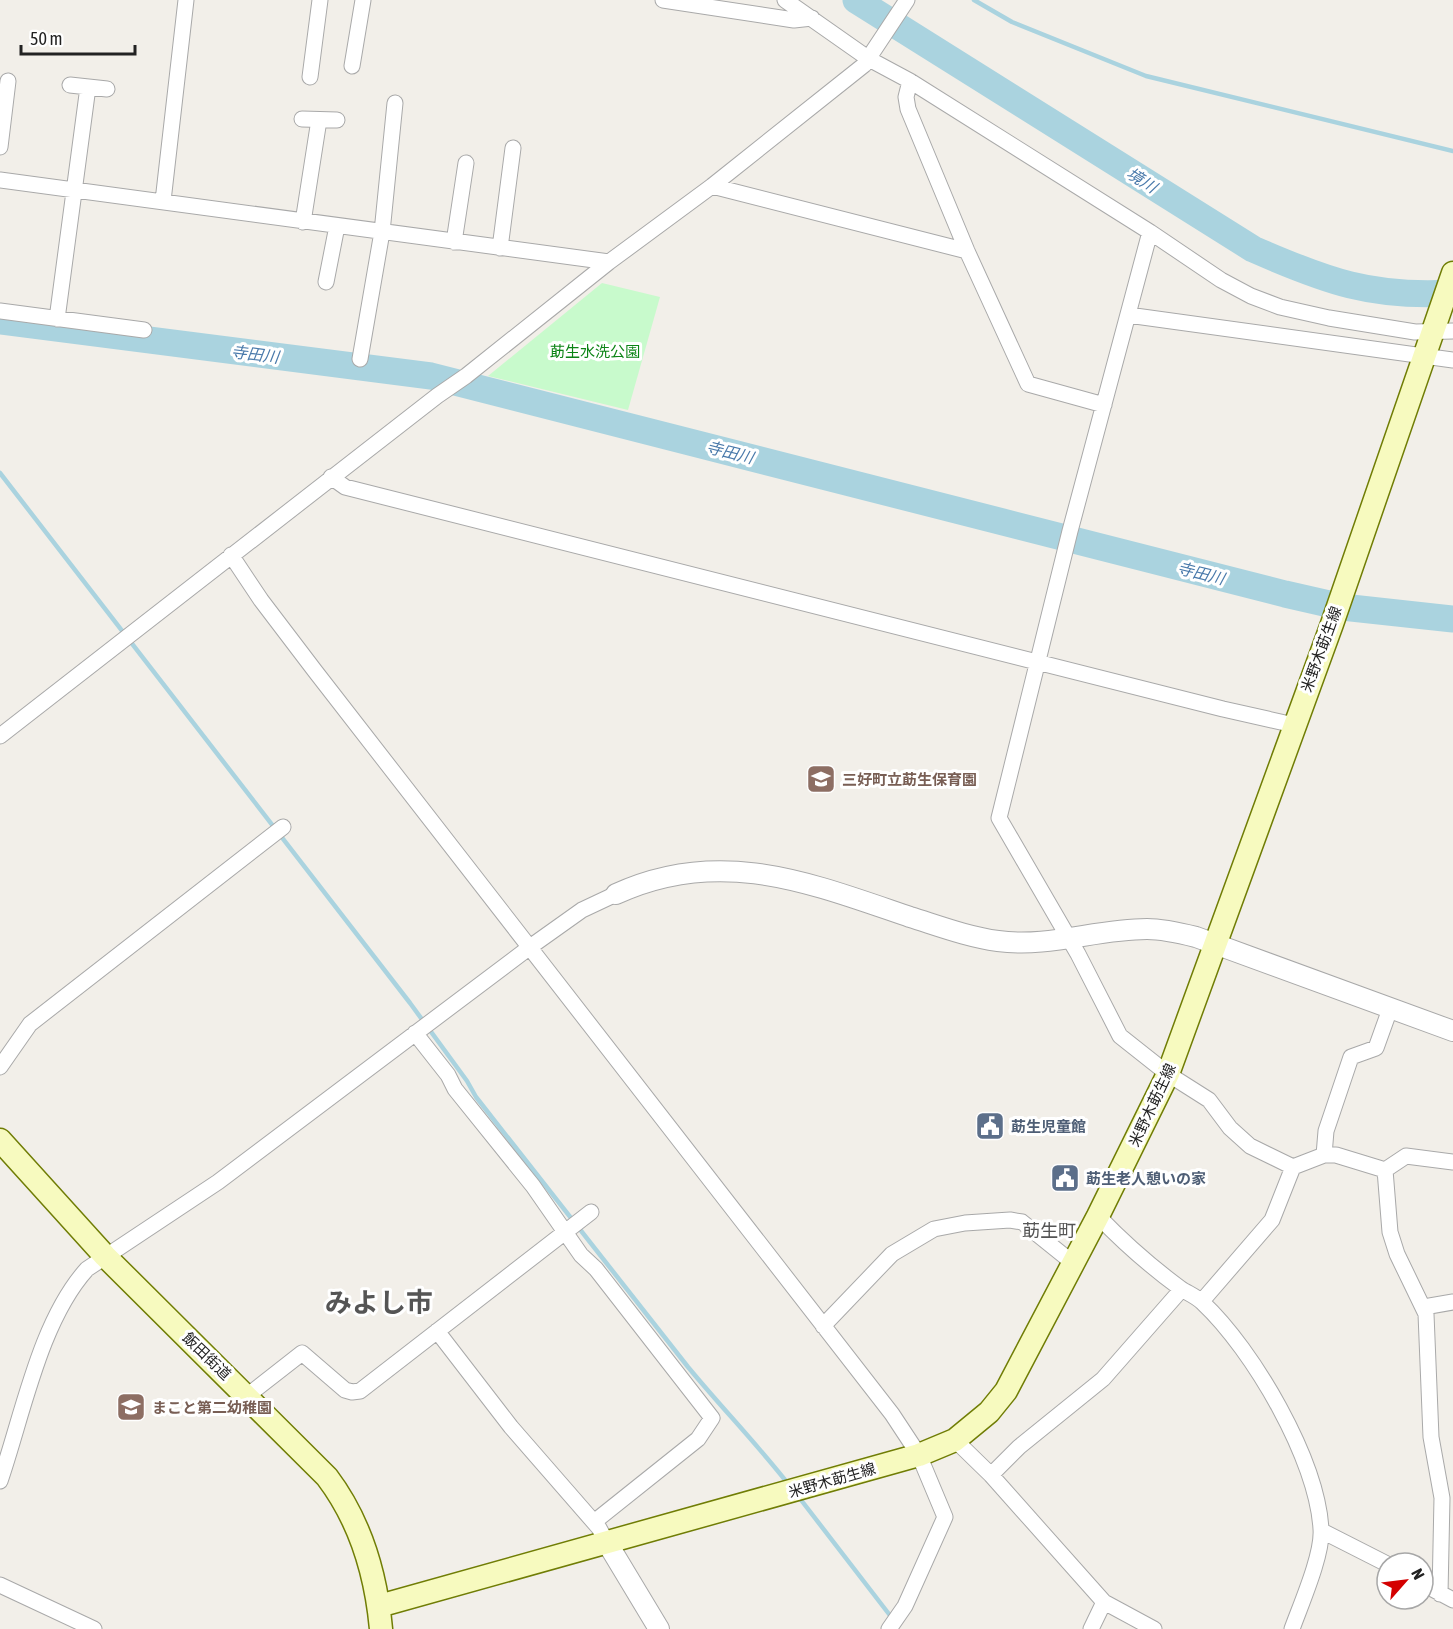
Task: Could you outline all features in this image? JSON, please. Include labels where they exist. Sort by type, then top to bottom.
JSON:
[{"type":"main road","name":"米野木莇生線","points":[[379,1606],[919,1455],[955,1440],[989,1412],[1006,1391],[1098,1216],[1168,1074],[1332,624],[1339,598],[1424,357],[1443,331],[1453,273]]},
{"type":"main road","name":"飯田街道","points":[[0,1140],[105,1256],[327,1477],[345,1502],[368,1555],[379,1606],[381,1629]]},
{"type":"street","points":[[164,201],[186,0]]},
{"type":"street","points":[[310,77],[320,0]]},
{"type":"street","points":[[352,66],[363,0]]},
{"type":"street","points":[[663,0],[794,20],[812,18]]},
{"type":"street","points":[[785,0],[1150,232],[1221,280],[1280,307],[1329,318],[1415,332],[1443,331]]},
{"type":"street","points":[[0,736],[134,634],[331,477],[455,385],[609,262],[712,186],[872,55],[907,0]]},
{"type":"street","points":[[0,147],[9,81]]},
{"type":"street","points":[[910,81],[906,97],[908,109],[967,251],[1028,384],[1104,405]]},
{"type":"street","points":[[70,85],[107,89]]},
{"type":"street","points":[[57,319],[88,87]]},
{"type":"street","points":[[360,359],[382,232],[395,104]]},
{"type":"street","points":[[302,119],[337,120]]},
{"type":"street","points":[[303,222],[319,120]]},
{"type":"street","points":[[500,248],[513,148]]},
{"type":"street","points":[[454,242],[466,163]]},
{"type":"street","points":[[0,180],[609,262]]},
{"type":"street","points":[[712,186],[967,251]]},
{"type":"street","points":[[326,282],[337,226]]},
{"type":"street","points":[[1150,232],[1065,551],[999,818],[1070,940],[1115,1029],[1168,1074],[1209,1100],[1230,1128],[1250,1146],[1293,1167],[1324,1155],[1336,1155],[1385,1170]]},
{"type":"street","points":[[0,311],[144,330]]},
{"type":"street","points":[[1128,315],[1453,360]]},
{"type":"street","points":[[331,477],[345,487],[1294,724]]},
{"type":"street","points":[[231,555],[288,636],[891,1414],[919,1455],[945,1517],[905,1606],[889,1629]]},
{"type":"street","points":[[0,1067],[30,1024],[283,827]]},
{"type":"street","points":[[0,1481],[52,1321],[71,1287],[87,1269],[218,1182],[582,910],[649,881],[685,873],[750,871],[804,882],[979,938],[1021,943],[1070,940],[1146,929],[1196,936],[1453,1031]]},
{"type":"street","points":[[1324,1155],[1326,1131],[1352,1057],[1376,1048],[1390,1009]]},
{"type":"street","points":[[415,1033],[448,1075],[455,1089],[533,1186],[581,1255],[596,1269],[712,1418],[698,1439],[594,1522]]},
{"type":"street","points":[[1385,1170],[1406,1156],[1453,1162]]},
{"type":"street","points":[[1202,1301],[1272,1220],[1293,1167]]},
{"type":"street","points":[[1385,1170],[1390,1232],[1397,1254],[1424,1307],[1431,1437],[1443,1498],[1447,1597]]},
{"type":"street","points":[[247,1396],[302,1353],[345,1390],[356,1392],[589,1213]]},
{"type":"street","points":[[1098,1216],[1140,1256],[1181,1290],[1202,1301],[1245,1353],[1278,1407],[1306,1463],[1322,1531],[1311,1575],[1292,1629]]},
{"type":"street","points":[[823,1326],[892,1254],[934,1229],[965,1223],[1010,1220],[1022,1222],[1073,1263]]},
{"type":"street","points":[[991,1474],[1019,1447],[1103,1379],[1181,1290]]},
{"type":"street","points":[[1424,1307],[1453,1302]]},
{"type":"street","points":[[437,1331],[511,1427],[594,1522],[659,1629]]},
{"type":"street","points":[[955,1440],[991,1474],[1104,1602],[1155,1629]]},
{"type":"street","points":[[1322,1531],[1375,1558]]},
{"type":"street","points":[[0,1585],[77,1625],[94,1629]]},
{"type":"street","points":[[1091,1629],[1104,1602]]},
{"type":"green space","name":"莇生水洗公園","points":[[602,283],[660,297],[628,410],[488,376]]},
{"type":"waterway","name":"境川","points":[[856,0],[1253,249],[1304,270],[1350,285],[1398,293],[1453,293]]},
{"type":"waterway","points":[[974,0],[1012,22],[1146,76],[1453,151]]},
{"type":"waterway","name":"寺田川","points":[[0,321],[431,376],[1285,594],[1342,607],[1453,619]]},
{"type":"waterway","points":[[0,473],[410,1003],[502,1131],[688,1367],[789,1485]]},
{"type":"waterway","points":[[798,1496],[892,1618]]},
{"type":"place","name":"三好町立莇生保育園","points":[[821,779]]},
{"type":"place","name":"莇生児童館","points":[[990,1126]]},
{"type":"place","name":"莇生老人憩いの家","points":[[1065,1178]]},
{"type":"place","name":"まこと第二幼稚園","points":[[131,1407]]},
{"type":"district","name":"莇生町","points":[[1049,1230]]},
{"type":"district","name":"みよし市","points":[[379,1302]]}]
